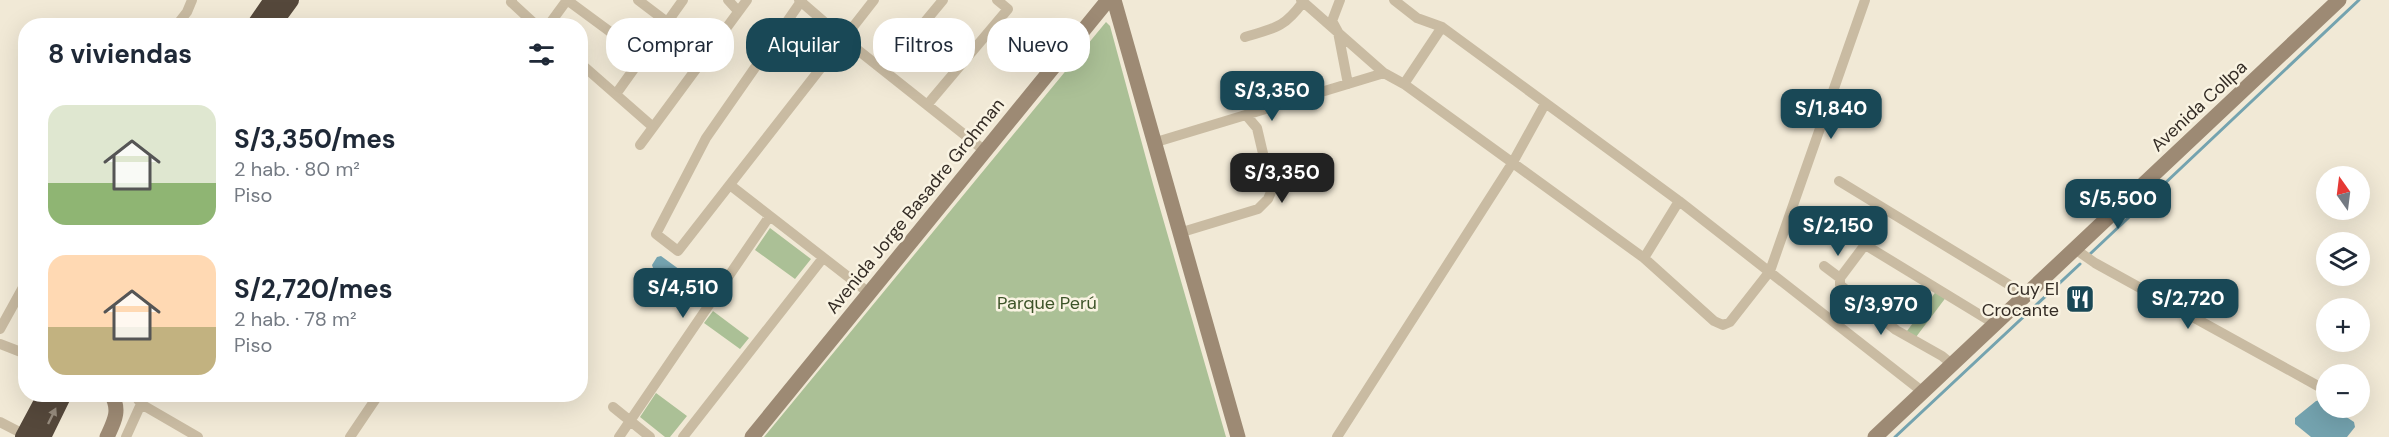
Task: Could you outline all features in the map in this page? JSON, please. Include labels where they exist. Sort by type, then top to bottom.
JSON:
[{"type":"highway","points":[[261,18],[273,0]]},
{"type":"highway","points":[[277,18],[290,0]]},
{"type":"highway","points":[[30,436],[44,402]]},
{"type":"highway","points":[[30,436],[57,402]]},
{"type":"main road","name":"Avenida Jorge Basadre Grohman","points":[[752,437],[1108,0]]},
{"type":"main road","points":[[1114,0],[1238,437]]},
{"type":"main road","name":"Avenida Collpa","points":[[1875,437],[2339,0]]},
{"type":"main road","points":[[107,437],[117,412],[115,402]]},
{"type":"street","points":[[182,18],[192,0]]},
{"type":"street","points":[[512,0],[511,2],[528,18]]},
{"type":"street","points":[[555,18],[567,0],[606,29]]},
{"type":"street","points":[[638,0],[662,18]]},
{"type":"street","points":[[670,18],[683,0]]},
{"type":"street","points":[[728,0],[738,11]]},
{"type":"street","points":[[640,145],[747,0]]},
{"type":"street","points":[[818,72],[678,251],[656,234],[706,138],[801,0],[821,18]]},
{"type":"street","points":[[860,18],[874,0]]},
{"type":"street","points":[[928,18],[943,0]]},
{"type":"street","points":[[927,105],[1008,9],[997,0]]},
{"type":"street","points":[[1340,0],[1332,21],[1338,32],[1348,84]]},
{"type":"street","points":[[1394,0],[1417,18],[1442,27],[1679,201],[1923,392]]},
{"type":"street","points":[[1245,37],[1282,25],[1291,19],[1302,1],[1384,73],[1404,84],[1644,258],[1714,321],[1723,325],[1730,322],[1770,271],[1865,0]]},
{"type":"street","points":[[1404,84],[1442,27]]},
{"type":"street","points":[[861,53],[873,62]]},
{"type":"street","points":[[588,70],[653,127]]},
{"type":"street","points":[[616,94],[632,72]]},
{"type":"street","points":[[885,72],[985,151]]},
{"type":"street","points":[[1153,143],[1384,73]]},
{"type":"street","points":[[1344,434],[1513,162],[1545,104]]},
{"type":"street","points":[[1179,233],[1258,209],[1271,194],[1277,178],[1265,162],[1257,128],[1246,115]]},
{"type":"street","points":[[1839,181],[2026,295]]},
{"type":"street","points":[[730,185],[869,293]]},
{"type":"street","points":[[1644,258],[1679,201]]},
{"type":"street","points":[[619,437],[769,217]]},
{"type":"street","points":[[1953,365],[1942,356],[1896,330],[1840,285],[1840,278],[1861,249],[1868,246],[1995,324]]},
{"type":"street","points":[[2074,249],[2095,263],[2316,385]]},
{"type":"street","points":[[683,437],[823,258]]},
{"type":"street","points":[[1824,266],[1840,278]]},
{"type":"street","points":[[0,329],[18,297]]},
{"type":"street","points":[[0,344],[18,351]]},
{"type":"street","points":[[350,437],[374,402]]},
{"type":"street","points":[[126,437],[141,404],[198,437]]},
{"type":"street","points":[[613,407],[650,437]]},
{"type":"street","points":[[0,422],[30,436]]},
{"type":"green space","name":"Parque Perú","points":[[1106,22],[1110,26],[1226,437],[764,437],[1065,72],[1090,72],[1090,41]]},
{"type":"green space","points":[[770,228],[811,259],[795,279],[755,250]]},
{"type":"green space","points":[[1937,290],[1947,296],[1916,337],[1907,331]]},
{"type":"green space","points":[[713,311],[749,338],[740,349],[704,323]]},
{"type":"green space","points":[[656,393],[687,416],[670,437],[665,437],[640,417]]},
{"type":"water","points":[[661,256],[687,275],[684,286],[680,286],[653,268],[652,265],[657,257]]},
{"type":"water","points":[[2316,401],[2316,418],[2348,418],[2354,422],[2355,427],[2347,437],[2311,437],[2295,424],[2295,418]]},
{"type":"waterway","points":[[2090,254],[2359,0]]},
{"type":"waterway","points":[[1895,437],[2080,264]]},
{"type":"place","name":"Cuy El Crocante","points":[[2080,299]]}]
